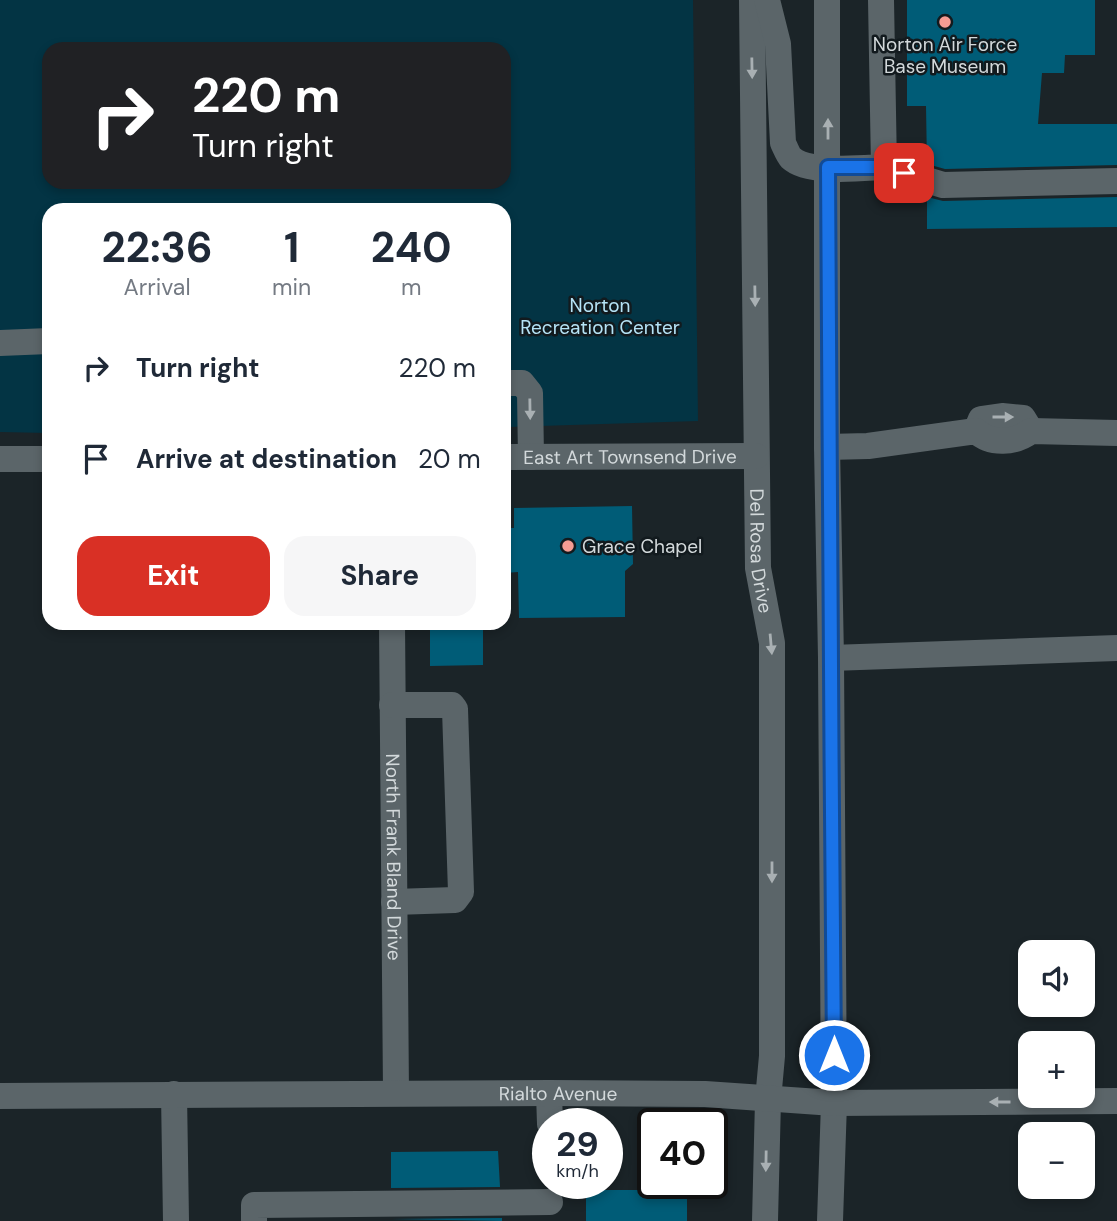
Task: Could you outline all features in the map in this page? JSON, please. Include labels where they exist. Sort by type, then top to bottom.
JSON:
[{"type":"street","name":"Del Rosa Drive","points":[[752,0],[758,568],[772,643],[772,1056],[768,1100],[765,1221]]},
{"type":"street","points":[[767,0],[778,44],[783,143],[790,158],[805,165],[884,167],[943,185],[1117,181]]},
{"type":"street","points":[[827,0],[827,447],[834,1103],[830,1221]]},
{"type":"street","points":[[881,0],[884,167]]},
{"type":"street","points":[[0,342],[42,341]]},
{"type":"street","points":[[511,383],[522,383],[530,393],[531,457]]},
{"type":"street","points":[[827,447],[868,446],[976,431],[981,419],[1002,416],[1023,418],[1031,431],[1117,433]]},
{"type":"street","name":"East Art Townsend Drive","points":[[511,457],[756,456]]},
{"type":"street","points":[[0,459],[42,459]]},
{"type":"street","name":"North Frank Bland Drive","points":[[392,630],[396,1093]]},
{"type":"street","points":[[831,658],[1117,648]]},
{"type":"street","points":[[392,705],[452,705],[455,709],[461,892],[455,900],[394,902]]},
{"type":"street","points":[[549,1093],[549,1108]]},
{"type":"street","points":[[174,1094],[176,1221]]},
{"type":"street","name":"Rialto Avenue","points":[[0,1096],[705,1094],[834,1103],[1114,1105]]},
{"type":"street","points":[[254,1221],[254,1206],[550,1202]]},
{"type":"green space","name":"Norton Recreation Center","points":[[0,0],[693,0],[698,421],[511,427],[511,203],[42,203],[42,433],[0,432]]},
{"type":"building","points":[[907,0],[1095,0],[1095,55],[1065,55],[1064,73],[1042,73],[1038,124],[1117,124],[1117,165],[945,169],[927,164],[926,106],[907,106]]},
{"type":"building","points":[[927,197],[943,201],[1117,197],[1117,227],[927,229]]},
{"type":"building","name":"Grace Chapel","points":[[632,506],[633,564],[625,571],[625,617],[519,618],[518,572],[511,572],[514,508]]},
{"type":"building","points":[[430,630],[483,630],[483,665],[430,666]]},
{"type":"building","points":[[498,1151],[500,1187],[391,1188],[391,1152]]},
{"type":"building","points":[[623,1190],[637,1190],[637,1199],[687,1199],[687,1221],[586,1221],[586,1199],[623,1199]]},
{"type":"building","points":[[502,1218],[502,1221],[391,1219]]},
{"type":"place","name":"Norton Air Force Base Museum","points":[[945,22]]},
{"type":"place","name":"Grace Chapel","points":[[568,546]]},
{"type":"route","points":[[834,1055],[827,447],[828,167],[884,167],[904,173]]}]
